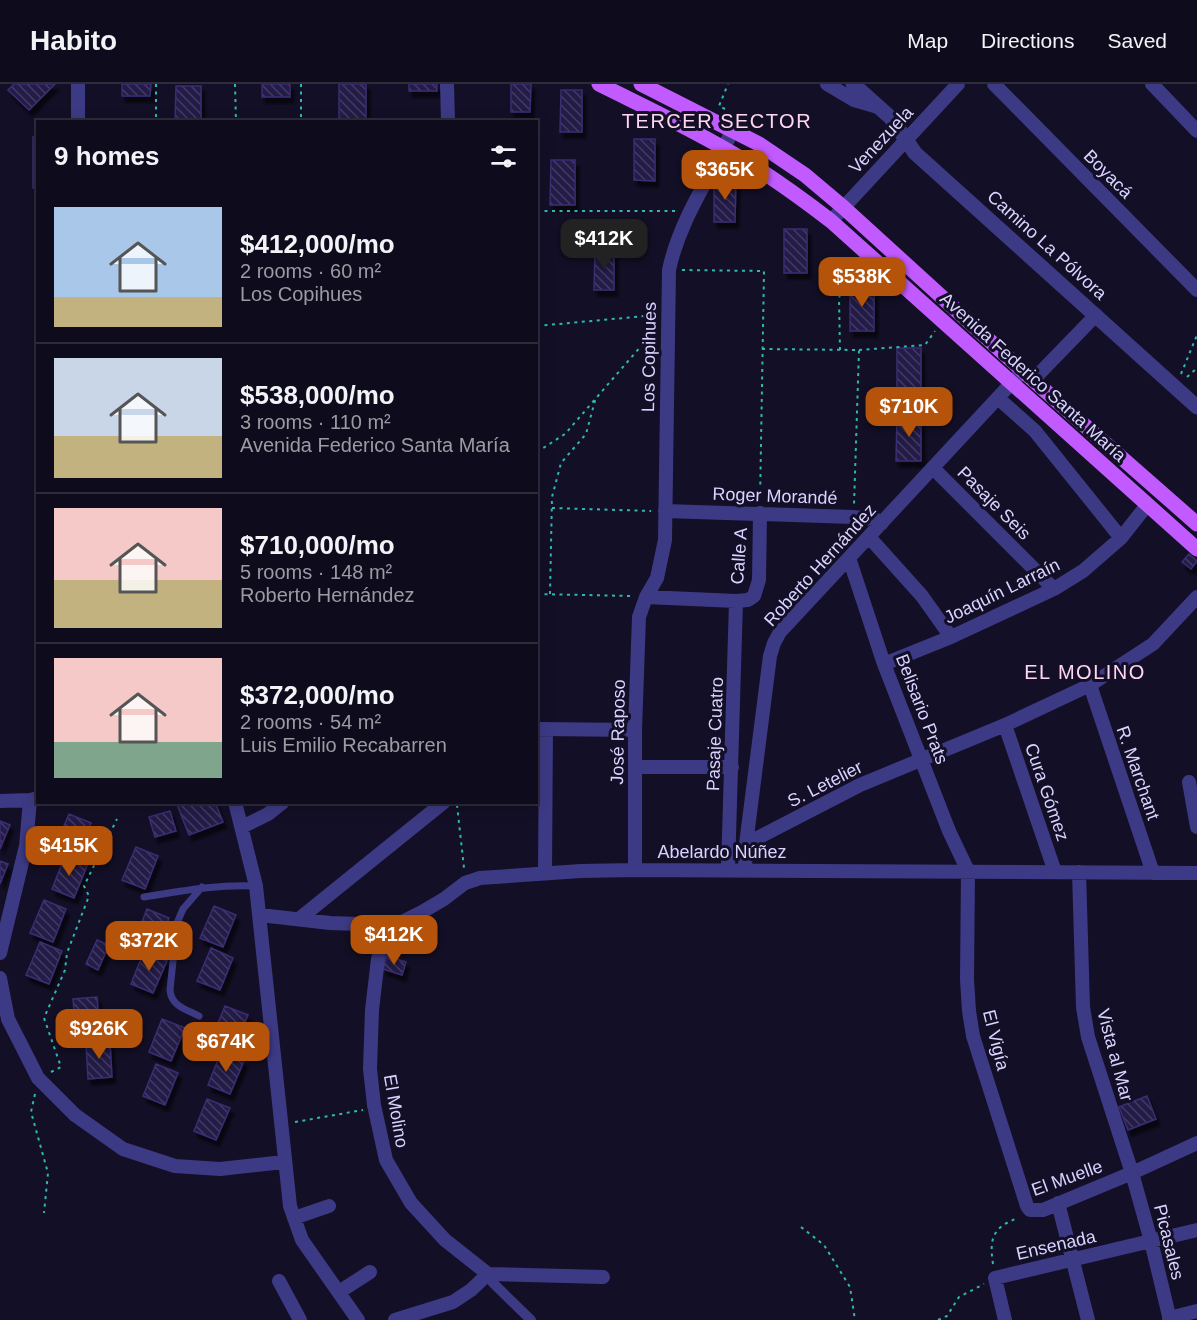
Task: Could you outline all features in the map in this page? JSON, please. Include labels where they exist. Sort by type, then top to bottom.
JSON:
[{"type":"main road","name":"Avenida Federico Santa María","points":[[599,84],[724,148],[775,179],[831,221],[1197,549]]},
{"type":"main road","name":"Avenida Federico Santa María","points":[[641,84],[733,129],[784,160],[843,207],[1028,376],[1197,524]]},
{"type":"street","points":[[78,84],[78,120]]},
{"type":"street","points":[[447,84],[448,120]]},
{"type":"street","name":"Camino La Pólvora","points":[[827,84],[854,100],[878,107]]},
{"type":"street","name":"Camino La Pólvora","points":[[853,84],[891,118],[915,153],[1197,407]]},
{"type":"street","name":"Venezuela","points":[[831,221],[957,84]]},
{"type":"street","name":"Boyacá","points":[[994,84],[1197,290]]},
{"type":"street","points":[[1152,84],[1197,131]]},
{"type":"street","name":"Los Copihues","points":[[646,597],[657,579],[662,560],[666,511],[669,270],[673,251],[689,211],[733,129]]},
{"type":"street","name":"Roberto Hernández","points":[[745,869],[746,844],[770,656],[774,643],[788,622],[934,469],[1011,384],[1028,376],[1096,315]]},
{"type":"street","points":[[999,399],[1035,431],[1120,538]]},
{"type":"street","name":"Pasaje Seis","points":[[934,469],[1054,589]]},
{"type":"street","name":"Joaquín Larraín","points":[[884,664],[951,637],[1054,589],[1083,571],[1120,538],[1147,506]]},
{"type":"street","name":"Roger Morandé","points":[[666,511],[853,517],[875,519],[882,523]]},
{"type":"street","name":"Calle A","points":[[742,600],[757,591],[760,513]]},
{"type":"street","points":[[869,537],[922,596],[951,637]]},
{"type":"street","name":"Belisario Prats","points":[[849,558],[884,664],[949,831],[968,871]]},
{"type":"street","points":[[646,597],[742,600]]},
{"type":"street","name":"José Raposo","points":[[635,870],[635,730],[639,617],[646,597]]},
{"type":"street","name":"S. Letelier","points":[[746,844],[860,785],[1005,725],[1089,685],[1153,644],[1197,597]]},
{"type":"street","name":"Pasaje Cuatro","points":[[729,869],[732,767],[742,600]]},
{"type":"street","name":"R. Marchant","points":[[1089,685],[1153,873]]},
{"type":"street","points":[[545,873],[540,725],[635,730]]},
{"type":"street","name":"Cura Gómez","points":[[1005,725],[1055,872]]},
{"type":"street","points":[[635,767],[732,767]]},
{"type":"street","points":[[1189,782],[1197,828]]},
{"type":"street","points":[[0,801],[34,799],[26,846],[0,953]]},
{"type":"street","points":[[236,804],[256,886],[260,915],[290,1206],[302,1240],[358,1320]]},
{"type":"street","points":[[242,827],[268,814],[280,804]]},
{"type":"street","points":[[299,920],[442,804]]},
{"type":"street","name":"Abelardo Núñez","points":[[260,915],[283,916],[299,920],[389,925],[402,922],[422,912],[465,883],[480,878],[545,873],[745,869],[1197,873]]},
{"type":"street","name":"El Vigía","points":[[968,871],[969,1011],[977,1048],[1026,1206],[1030,1210]]},
{"type":"street","name":"Vista al Mar","points":[[1079,872],[1083,1007],[1088,1037],[1132,1173]]},
{"type":"street","name":"El Molino","points":[[389,925],[378,959],[372,1010],[370,1069],[375,1108],[386,1160],[411,1203],[446,1240],[488,1274],[531,1320]]},
{"type":"street","points":[[0,978],[8,1019],[38,1078],[75,1115],[123,1149],[176,1166],[220,1169],[284,1162]]},
{"type":"street","name":"El Muelle","points":[[1030,1210],[1043,1210],[1197,1143]]},
{"type":"street","name":"Picasales","points":[[1132,1173],[1169,1319]]},
{"type":"street","points":[[1058,1203],[1088,1320]]},
{"type":"street","points":[[294,1218],[329,1206]]},
{"type":"street","name":"Ensenada","points":[[995,1278],[1197,1230]]},
{"type":"street","points":[[339,1292],[370,1272]]},
{"type":"street","points":[[395,1320],[453,1302],[471,1290],[488,1274],[603,1277]]},
{"type":"street","points":[[995,1278],[1005,1320]]},
{"type":"street","points":[[279,1281],[300,1320]]},
{"type":"street","points":[[1169,1319],[1197,1311]]},
{"type":"lane","points":[[144,897],[202,887],[256,886]]},
{"type":"lane","points":[[199,1016],[174,1003],[170,990],[177,923],[183,909],[202,887]]},
{"type":"path","points":[[156,84],[156,120]]},
{"type":"path","points":[[235,84],[236,120]]},
{"type":"path","points":[[301,84],[301,120]]},
{"type":"path","points":[[538,211],[689,211]]},
{"type":"path","points":[[840,350],[839,298],[856,245]]},
{"type":"path","points":[[669,270],[764,271],[760,513]]},
{"type":"path","points":[[538,326],[668,314]]},
{"type":"path","points":[[538,451],[565,434],[668,314]]},
{"type":"path","points":[[762,349],[859,350],[925,345],[942,322]]},
{"type":"path","points":[[1176,388],[1197,335]]},
{"type":"path","points":[[853,517],[859,350]]},
{"type":"path","points":[[550,594],[552,497],[561,463],[586,434],[597,397]]},
{"type":"path","points":[[552,508],[666,511]]},
{"type":"path","points":[[538,594],[646,597]]},
{"type":"path","points":[[457,804],[465,883]]},
{"type":"path","points":[[38,1078],[61,1067],[44,1018],[64,970],[67,953],[89,896],[84,886],[117,819]]},
{"type":"path","points":[[281,1124],[375,1108]]},
{"type":"path","points":[[32,1112],[48,1173],[44,1213]]},
{"type":"path","name":"El Muelle","points":[[995,1278],[992,1258],[994,1234],[1000,1226],[1024,1216],[1030,1210]]},
{"type":"path","points":[[801,1227],[824,1245],[850,1287],[855,1320]]},
{"type":"path","points":[[938,1320],[947,1316],[959,1297],[995,1278]]},
{"type":"building","points":[[14,84],[55,84],[29,110],[8,90]]},
{"type":"building","points":[[122,84],[151,84],[150,96],[122,96]]},
{"type":"building","points":[[262,84],[290,84],[290,97],[262,97]]},
{"type":"building","points":[[339,84],[366,84],[366,120],[339,120]]},
{"type":"building","points":[[409,84],[437,84],[437,91],[409,91]]},
{"type":"building","points":[[511,84],[531,84],[530,112],[511,112]]},
{"type":"building","points":[[176,86],[201,86],[201,120],[175,120]]},
{"type":"building","points":[[561,90],[582,90],[582,132],[560,132]]},
{"type":"building","points":[[33,137],[36,138],[36,188],[33,188]]},
{"type":"building","points":[[634,139],[655,139],[655,181],[634,180]]},
{"type":"building","points":[[551,160],[575,160],[575,205],[550,205]]},
{"type":"building","points":[[714,180],[736,180],[735,222],[714,222]]},
{"type":"building","points":[[784,229],[807,229],[807,273],[784,273]]},
{"type":"building","points":[[595,250],[614,250],[614,290],[594,290]]},
{"type":"building","points":[[850,286],[874,286],[874,331],[850,331]]},
{"type":"building","points":[[897,348],[921,348],[921,393],[897,393]]},
{"type":"building","points":[[897,415],[921,415],[921,461],[896,461]]},
{"type":"building","points":[[1189,554],[1197,561],[1191,569],[1182,562]]},
{"type":"building","points":[[177,804],[216,804],[223,822],[189,835]]},
{"type":"building","points":[[170,811],[176,831],[155,837],[149,817]]},
{"type":"building","points":[[69,814],[91,823],[78,856],[55,847]]},
{"type":"building","points":[[0,821],[10,825],[0,849]]},
{"type":"building","points":[[136,847],[158,856],[145,889],[122,880]]},
{"type":"building","points":[[65,856],[87,866],[74,898],[52,889]]},
{"type":"building","points":[[0,861],[8,864],[0,884]]},
{"type":"building","points":[[44,900],[66,909],[53,942],[30,933]]},
{"type":"building","points":[[214,906],[236,915],[223,947],[200,938]]},
{"type":"building","points":[[147,909],[169,918],[156,951],[134,942]]},
{"type":"building","points":[[97,940],[109,945],[98,970],[86,964]]},
{"type":"building","points":[[40,942],[62,951],[49,984],[26,975]]},
{"type":"building","points":[[211,948],[233,958],[220,990],[197,981]]},
{"type":"building","points":[[144,951],[167,961],[153,993],[131,984]]},
{"type":"building","points":[[387,956],[406,962],[402,975],[383,969]]},
{"type":"building","points":[[97,997],[100,1032],[76,1034],[73,999]]},
{"type":"building","points":[[225,1006],[248,1015],[234,1048],[212,1038]]},
{"type":"building","points":[[162,1019],[185,1028],[171,1061],[149,1052]]},
{"type":"building","points":[[110,1042],[112,1077],[88,1079],[86,1043]]},
{"type":"building","points":[[221,1052],[244,1061],[230,1094],[208,1085]]},
{"type":"building","points":[[156,1064],[178,1073],[165,1105],[143,1096]]},
{"type":"building","points":[[1147,1096],[1156,1119],[1128,1130],[1119,1107]]},
{"type":"building","points":[[207,1099],[230,1108],[216,1140],[194,1131]]},
{"type":"district","name":"TERCER SECTOR","points":[[717,121]]},
{"type":"district","name":"EL MOLINO","points":[[1085,672]]}]
